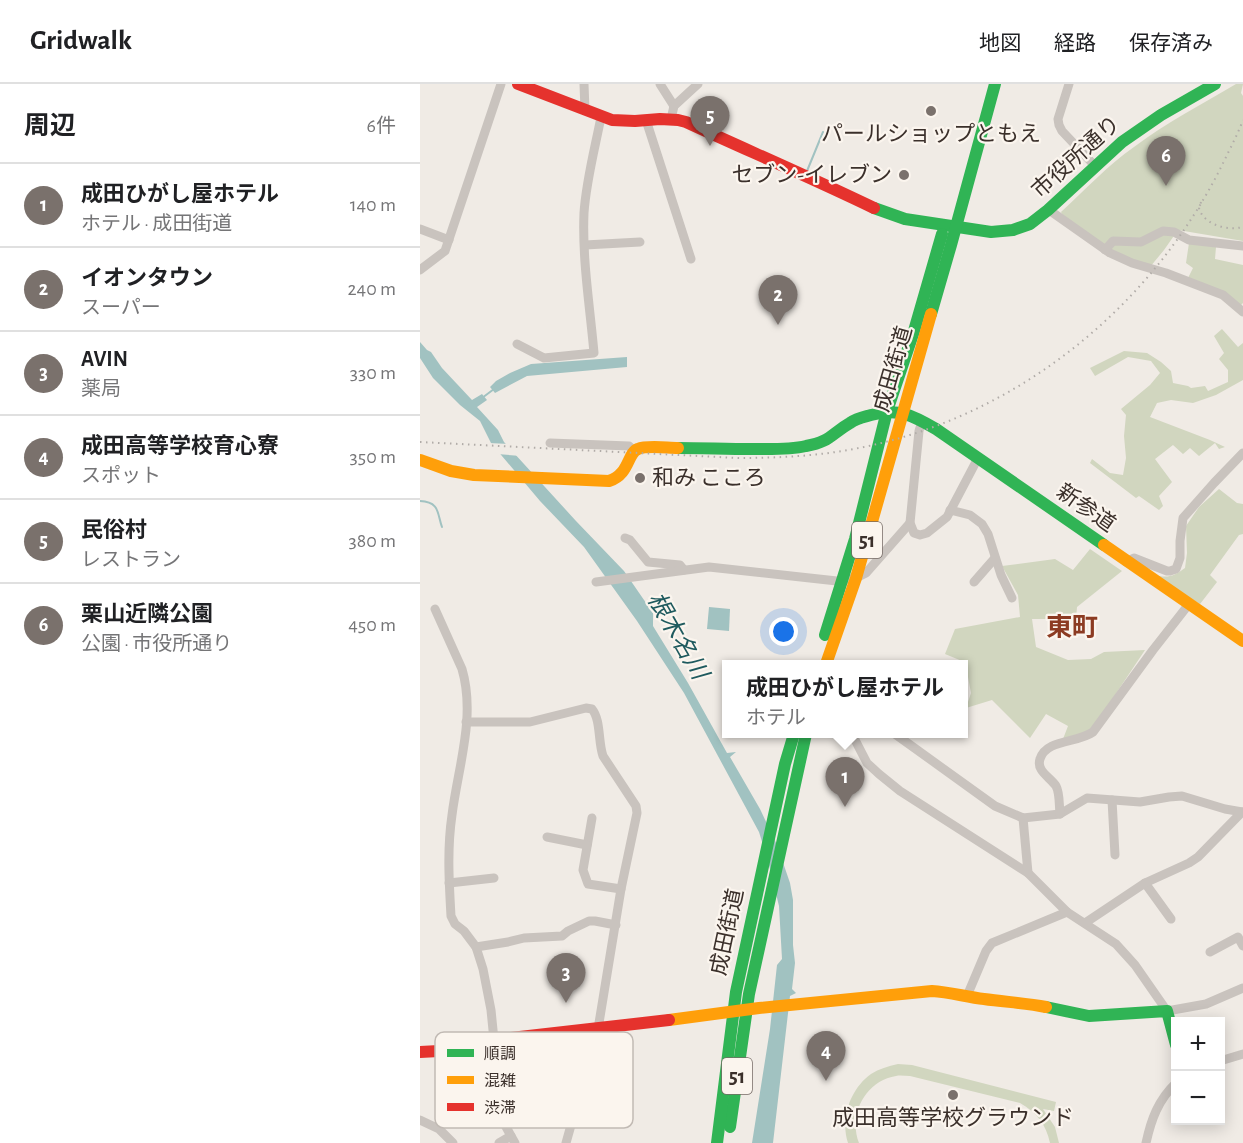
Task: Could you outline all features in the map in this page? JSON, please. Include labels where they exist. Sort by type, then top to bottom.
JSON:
[{"type":"main road","points":[[518,84],[602,117],[625,121],[646,120],[673,113]]},
{"type":"main road","name":"成田街道","points":[[827,660],[856,578],[902,413],[951,225],[983,84]]},
{"type":"main road","name":"成田街道","points":[[816,660],[855,539],[887,411],[951,225],[995,84]]},
{"type":"main road","name":"市役所通り","points":[[673,113],[686,122],[885,213],[905,219],[991,232],[1006,232],[1030,224],[1049,210],[1110,152],[1134,133],[1215,84]]},
{"type":"main road","points":[[420,460],[464,474],[566,480],[614,480],[627,468],[634,451],[644,447],[771,449],[813,446],[828,440],[858,418],[887,411]]},
{"type":"main road","name":"新参道","points":[[887,411],[902,413],[922,421],[1243,641]]},
{"type":"main road","name":"成田街道","points":[[717,1143],[736,992],[785,764],[793,738]]},
{"type":"main road","name":"成田街道","points":[[728,1143],[752,1009],[749,994],[805,738]]},
{"type":"main road","points":[[570,1032],[733,1011],[932,991],[1030,1004],[1089,1016],[1167,1011],[1171,1026]]},
{"type":"street","points":[[420,270],[445,251],[501,84]]},
{"type":"street","points":[[584,84],[585,110]]},
{"type":"street","points":[[660,84],[673,113],[698,84]]},
{"type":"street","points":[[1069,84],[1058,119],[1059,125],[1095,166]]},
{"type":"street","points":[[517,344],[544,358],[594,353],[584,213],[602,117]]},
{"type":"street","points":[[646,120],[691,259]]},
{"type":"street","points":[[1049,210],[1105,250],[1132,263],[1166,273],[1223,295],[1243,312]]},
{"type":"street","points":[[420,230],[449,240]]},
{"type":"street","points":[[1105,250],[1113,241],[1142,242],[1163,231],[1174,232],[1190,240],[1243,246]]},
{"type":"street","points":[[585,245],[640,242]]},
{"type":"street","points":[[922,421],[909,523],[914,533],[920,536],[927,533],[947,517],[978,458]]},
{"type":"street","points":[[550,443],[629,446],[634,451]]},
{"type":"street","points":[[1126,562],[1134,558],[1167,571],[1176,569],[1180,558],[1183,518],[1243,453]]},
{"type":"street","points":[[950,510],[970,515],[982,524],[988,534],[1001,575],[1012,598]]},
{"type":"street","points":[[596,582],[716,567],[842,580],[856,578],[872,567],[909,523]]},
{"type":"street","points":[[626,538],[648,562],[680,566],[684,570]]},
{"type":"street","points":[[974,582],[995,558]]},
{"type":"street","points":[[1060,814],[1056,786],[1039,765],[1042,754],[1051,746],[1082,738],[1093,732],[1189,604]]},
{"type":"street","points":[[435,609],[462,669],[467,711],[449,841],[452,920],[476,947],[483,969],[493,1032]]},
{"type":"street","points":[[466,722],[530,722],[586,708],[592,709],[596,714],[600,749],[603,756],[636,806],[637,813],[621,889],[597,1032]]},
{"type":"street","points":[[854,738],[867,763],[884,778],[1028,873],[1067,912],[1116,944],[1135,965],[1167,1011],[1206,1004],[1243,988]]},
{"type":"street","points":[[901,738],[995,806],[1023,818],[1060,814],[1087,798],[1140,802],[1182,796],[1243,812]]},
{"type":"street","points":[[1112,800],[1115,855]]},
{"type":"street","points":[[1085,923],[1145,883],[1198,857],[1243,812]]},
{"type":"street","points":[[592,818],[583,870],[588,884],[621,889]]},
{"type":"street","points":[[1023,818],[1028,873]]},
{"type":"street","points":[[547,837],[587,845]]},
{"type":"street","points":[[449,883],[494,878]]},
{"type":"street","points":[[1145,883],[1171,919]]},
{"type":"street","points":[[967,996],[986,951],[992,943],[1067,912]]},
{"type":"street","points":[[476,947],[524,938],[562,936],[589,921],[616,925]]},
{"type":"street","points":[[1210,952],[1238,937],[1243,946]]},
{"type":"street","points":[[1225,1060],[1243,1054]]},
{"type":"street","points":[[1146,1143],[1155,1112],[1171,1087]]},
{"type":"street","points":[[420,1120],[435,1127]]},
{"type":"street","points":[[437,1128],[453,1143]]},
{"type":"street","points":[[566,1143],[570,1128]]},
{"type":"street","points":[[499,1143],[513,1139]]},
{"type":"green space","points":[[1236,84],[1243,84],[1241,93],[1243,96],[1243,241],[1178,230],[1150,267],[1111,252],[1062,214],[1061,212],[1124,154],[1171,122]]},
{"type":"green space","points":[[1189,243],[1216,247],[1215,259],[1243,265],[1243,303],[1241,305],[1187,280],[1193,268],[1186,263]]},
{"type":"green space","points":[[1222,329],[1238,347],[1243,343],[1243,380],[1216,395],[1193,403],[1171,400],[1157,403],[1150,417],[1210,440],[1225,447],[1219,449],[1215,443],[1199,456],[1190,448],[1183,454],[1173,445],[1155,459],[1172,482],[1159,496],[1163,506],[1159,510],[1139,496],[1136,498],[1090,463],[1092,459],[1110,473],[1123,475],[1126,458],[1124,436],[1126,415],[1121,409],[1150,385],[1160,373],[1151,361],[1128,357],[1095,376],[1090,368],[1124,351],[1147,353],[1171,371],[1173,383],[1191,388],[1205,386],[1208,391],[1228,382],[1228,370],[1219,359],[1224,353],[1214,336]]},
{"type":"green space","points":[[1219,489],[1237,503],[1243,504],[1243,534],[1239,535],[1210,575],[1217,582],[1200,604],[1153,575],[1170,576],[1185,568],[1186,526],[1199,507]]},
{"type":"green space","points":[[1090,549],[1122,571],[1077,607],[1076,619],[1032,619],[1036,647],[1068,660],[1091,659],[1104,652],[1145,650],[1091,731],[1063,739],[1068,726],[1046,714],[1030,738],[992,700],[968,707],[971,693],[968,660],[960,660],[945,654],[955,629],[1020,617],[1018,595],[1002,566],[1055,559],[1073,570]]},
{"type":"green space","points":[[898,1064],[912,1065],[1056,1102],[1054,1111],[1043,1109],[1055,1127],[1059,1143],[1050,1143],[1040,1120],[1020,1103],[910,1076],[896,1076],[885,1079],[868,1092],[862,1101],[856,1121],[859,1143],[848,1143],[846,1115],[857,1088],[874,1072]]},
{"type":"water","points":[[420,342],[472,400],[482,394],[487,400],[477,407],[498,430],[504,442],[624,571],[653,613],[653,626],[727,753],[736,752],[730,757],[760,809],[777,845],[790,883],[793,900],[795,963],[792,989],[796,993],[790,996],[773,1143],[752,1143],[770,1029],[777,965],[782,959],[779,906],[759,832],[684,693],[637,621],[584,547],[540,501],[491,443],[480,421],[433,378],[420,358]]},
{"type":"water","points":[[627,357],[627,367],[527,376],[495,393],[490,387],[510,373],[531,364]]},
{"type":"water","points":[[709,607],[730,609],[729,631],[707,629]]},
{"type":"pier","points":[[488,443],[511,444],[521,456],[497,454]]},
{"type":"waterway","points":[[807,171],[823,132]]},
{"type":"waterway","points":[[482,398],[494,389]]},
{"type":"waterway","points":[[420,501],[431,504],[437,509],[442,527]]},
{"type":"railway","points":[[420,442],[753,458],[844,451],[918,432],[974,410],[1027,381],[1077,346],[1122,305],[1162,260],[1197,210],[1243,120]]},
{"type":"railway","points":[[1201,202],[1199,209],[1211,223],[1230,228],[1243,227]]},
{"type":"traffic: fast","points":[[931,314],[995,84]]},
{"type":"traffic: fast","points":[[874,208],[905,219],[991,232],[1013,230],[1030,224],[1122,142],[1161,115],[1215,84]]},
{"type":"traffic: fast","points":[[825,635],[855,539],[887,411],[914,331],[942,234]]},
{"type":"traffic: fast","points":[[678,448],[786,449],[825,440],[860,418],[890,412],[905,414],[936,429],[1104,545]]},
{"type":"traffic: fast","points":[[717,1143],[736,992],[785,764],[793,738]]},
{"type":"traffic: fast","points":[[730,1127],[749,994],[805,738]]},
{"type":"traffic: fast","points":[[1046,1007],[1089,1016],[1167,1011],[1171,1026]]},
{"type":"traffic: slow","points":[[827,660],[856,578],[931,314]]},
{"type":"traffic: slow","points":[[420,460],[451,471],[474,475],[609,481],[621,474],[634,451],[638,449],[678,448]]},
{"type":"traffic: slow","points":[[1104,545],[1243,641]]},
{"type":"traffic: slow","points":[[669,1020],[759,1008],[932,991],[1046,1007]]},
{"type":"traffic: jam","points":[[518,84],[612,120],[660,119],[686,122],[874,208]]},
{"type":"traffic: jam","points":[[564,1032],[669,1020]]},
{"type":"traffic: jam","points":[[420,1052],[435,1051]]},
{"type":"place","name":"パールショップともえ","points":[[931,111]]},
{"type":"place","name":"民俗村","points":[[710,146]]},
{"type":"place","name":"セブン-イレブン","points":[[904,175]]},
{"type":"place","name":"栗山近隣公園","points":[[1166,186]]},
{"type":"place","name":"イオンタウン","points":[[778,325]]},
{"type":"place","name":"和み こころ","points":[[640,478]]},
{"type":"place","name":"成田ひがし屋ホテル","points":[[845,807]]},
{"type":"place","name":"AVIN","points":[[566,1003]]},
{"type":"place","name":"成田高等学校育心寮","points":[[826,1081]]},
{"type":"place","name":"成田高等学校グラウンド","points":[[953,1095]]},
{"type":"district","name":"東町","points":[[1072,628]]},
{"type":"water label","name":"根木名川","points":[[677,636]]}]
